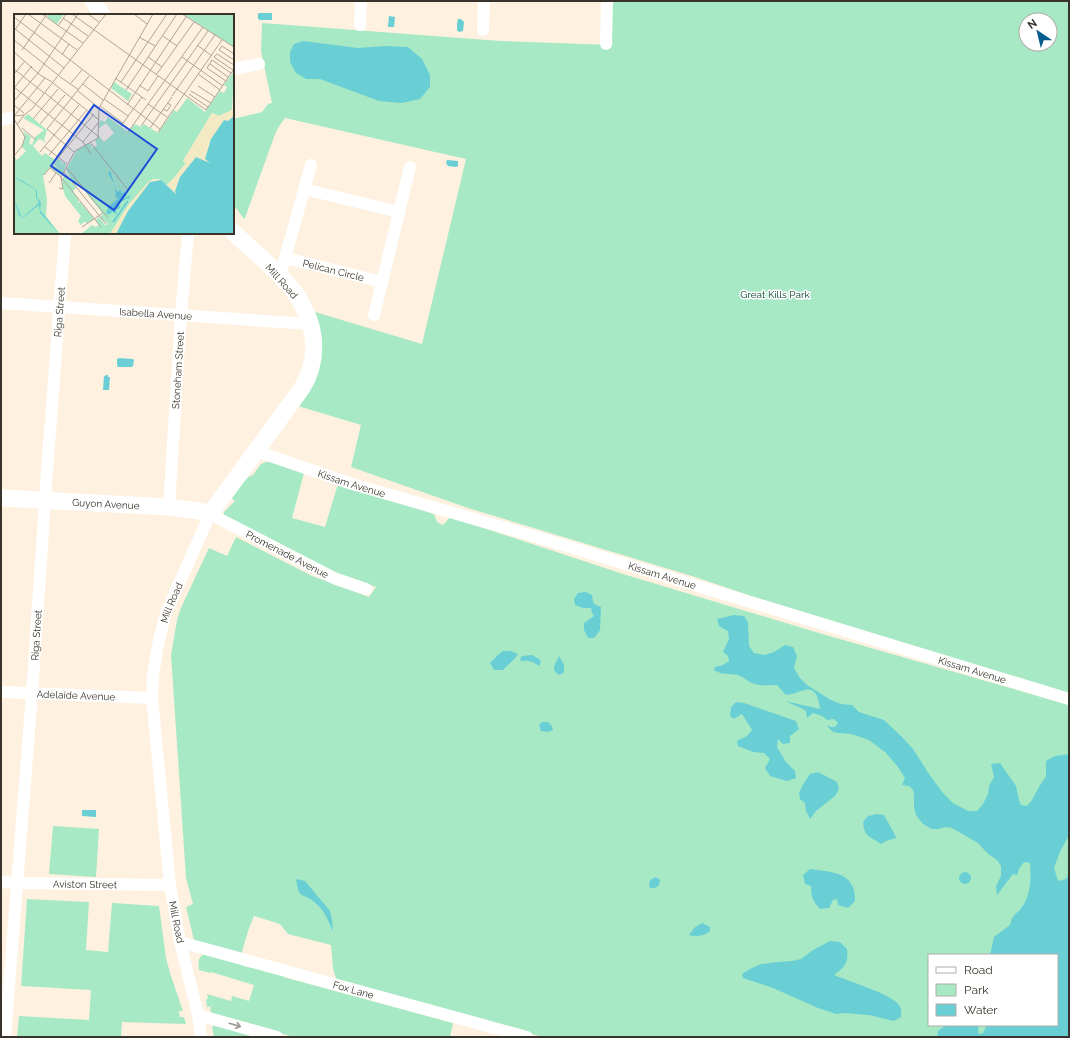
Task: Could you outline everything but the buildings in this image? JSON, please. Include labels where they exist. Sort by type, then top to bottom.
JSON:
[{"type":"street","points":[[93,1],[101,14]]},
{"type":"street","points":[[360,25],[361,1]]},
{"type":"street","points":[[483,30],[484,1]]},
{"type":"street","points":[[606,44],[607,1]]},
{"type":"street","points":[[234,69],[259,64]]},
{"type":"street","points":[[1,120],[14,117]]},
{"type":"street","points":[[280,276],[311,165]]},
{"type":"street","points":[[374,315],[410,167]]},
{"type":"street","points":[[304,189],[399,212]]},
{"type":"street","name":"Mill Road","points":[[201,1037],[198,1015],[180,942],[170,885],[152,698],[156,657],[166,612],[210,514],[295,398],[307,379],[312,366],[314,343],[313,331],[301,303],[292,290],[280,276],[234,233]]},
{"type":"street","name":"Riga Street","points":[[5,1037],[32,694],[65,234]]},
{"type":"street","name":"Stoneham Street","points":[[169,507],[188,234]]},
{"type":"street","name":"Pelican Circle","points":[[286,258],[382,282]]},
{"type":"street","name":"Isabella Avenue","points":[[1,303],[310,324]]},
{"type":"street","name":"Kissam Avenue","points":[[256,451],[357,485],[530,535],[1069,699]]},
{"type":"street","name":"Guyon Avenue","points":[[1,498],[169,507],[210,514]]},
{"type":"street","name":"Promenade Avenue","points":[[210,514],[336,579],[366,589]]},
{"type":"street","name":"Adelaide Avenue","points":[[1,692],[152,698]]},
{"type":"street","name":"Aviston Street","points":[[1,882],[170,885]]},
{"type":"street","name":"Fox Lane","points":[[180,942],[527,1037]]},
{"type":"street","points":[[198,1015],[277,1037]]},
{"type":"green space","name":"Great Kills Park","points":[[612,1],[1069,1],[1069,694],[468,508],[351,467],[361,425],[298,406],[315,382],[320,358],[315,312],[422,344],[466,159],[285,118],[274,137],[244,219],[234,205],[234,119],[262,112],[268,104],[272,103],[261,51],[262,23],[500,41],[611,45]]},
{"type":"green space","points":[[266,462],[271,462],[304,473],[292,518],[325,527],[338,484],[434,514],[437,522],[443,525],[450,517],[623,574],[819,633],[1069,705],[1069,1037],[543,1037],[337,981],[333,969],[331,945],[288,934],[280,924],[254,916],[241,955],[197,944],[194,940],[186,907],[193,904],[186,878],[171,655],[180,610],[209,548],[227,556],[236,537],[312,576],[369,597],[376,587],[337,573],[224,516],[224,512],[235,501],[231,498],[242,483],[253,475],[261,464]]},
{"type":"green space","points":[[53,826],[99,829],[96,877],[49,874]]},
{"type":"green space","points":[[27,899],[89,902],[86,950],[108,952],[112,903],[159,906],[166,958],[183,1011],[179,1011],[180,1017],[184,1017],[186,1024],[122,1022],[121,1037],[17,1037],[19,1016],[89,1020],[91,990],[21,986]]},
{"type":"green space","points":[[206,953],[247,967],[273,971],[287,978],[453,1023],[450,1037],[294,1037],[211,1014],[210,1007],[214,1006],[207,1007],[207,994],[231,1001],[232,996],[249,1001],[254,985],[211,972],[199,970],[199,960],[201,956]]},
{"type":"green space","points":[[214,1025],[256,1037],[214,1037],[212,1027]]},
{"type":"water","points":[[259,13],[272,13],[272,20],[259,20]]},
{"type":"water","points":[[389,16],[395,17],[394,27],[388,27]]},
{"type":"water","points":[[458,19],[461,19],[464,22],[463,31],[459,32],[457,30]]},
{"type":"water","points":[[303,41],[358,48],[385,46],[408,47],[422,59],[430,75],[430,87],[420,99],[402,103],[379,101],[320,79],[306,79],[296,73],[290,62],[290,52],[294,44]]},
{"type":"water","points":[[447,160],[458,161],[458,166],[448,166],[446,163]]},
{"type":"water","points":[[117,359],[133,359],[133,366],[118,367]]},
{"type":"water","points":[[106,375],[110,377],[109,390],[103,390],[104,376]]},
{"type":"water","points":[[586,592],[592,595],[593,602],[596,605],[601,607],[600,630],[594,638],[588,638],[584,630],[584,623],[594,616],[591,608],[583,608],[575,605],[574,599],[578,593]]},
{"type":"water","points":[[734,615],[744,616],[748,622],[749,646],[754,653],[764,655],[774,652],[785,645],[793,647],[797,656],[794,668],[800,678],[807,685],[829,699],[841,704],[852,705],[859,712],[884,720],[913,749],[943,793],[953,803],[968,811],[977,811],[983,804],[988,794],[989,786],[994,777],[991,764],[1000,763],[1016,786],[1021,805],[1027,806],[1046,776],[1046,761],[1055,756],[1069,754],[1069,835],[1054,868],[1058,881],[1066,879],[1069,872],[1069,1037],[937,1037],[938,1031],[945,1026],[979,1026],[979,1034],[983,1033],[986,1026],[1058,1026],[1058,954],[990,954],[994,937],[1010,925],[1014,916],[1025,902],[1030,886],[1030,863],[1024,862],[1017,875],[1013,874],[997,895],[996,886],[1001,876],[1001,866],[997,860],[988,854],[978,843],[952,828],[946,827],[931,829],[922,823],[916,815],[913,790],[909,786],[902,785],[905,778],[885,752],[869,740],[851,734],[833,732],[827,725],[835,727],[838,723],[834,719],[827,720],[822,716],[813,713],[807,718],[806,711],[785,701],[820,709],[817,695],[815,693],[805,690],[786,695],[777,685],[757,685],[738,675],[723,674],[714,670],[715,667],[723,665],[729,661],[728,656],[723,652],[729,639],[728,631],[719,626],[717,619]]},
{"type":"water","points":[[503,651],[511,651],[518,654],[515,659],[503,670],[494,670],[490,663]]},
{"type":"water","points":[[532,655],[541,662],[539,666],[533,662],[521,661],[520,659],[522,656]]},
{"type":"water","points":[[559,656],[564,665],[564,672],[560,675],[554,668]]},
{"type":"water","points":[[736,702],[744,703],[796,721],[799,729],[790,736],[790,743],[783,744],[778,739],[777,747],[786,762],[795,771],[796,778],[787,781],[770,776],[765,768],[770,759],[764,753],[753,752],[738,746],[737,741],[747,736],[752,730],[742,714],[734,719],[730,716],[731,707]]},
{"type":"water","points":[[542,722],[548,722],[552,726],[553,730],[548,732],[541,731],[539,725]]},
{"type":"water","points":[[818,772],[837,782],[839,789],[835,796],[816,811],[810,819],[806,811],[805,803],[800,799],[799,793],[810,774]]},
{"type":"water","points":[[82,810],[96,810],[96,817],[82,816]]},
{"type":"water","points":[[877,814],[884,815],[896,838],[881,844],[866,834],[863,822],[868,816]]},
{"type":"water","points":[[810,869],[834,873],[847,879],[854,891],[855,901],[848,908],[838,905],[837,899],[833,900],[829,908],[820,909],[811,894],[811,886],[805,884],[803,875]]},
{"type":"water","points":[[965,872],[969,874],[971,878],[969,882],[965,884],[961,882],[959,878],[961,874]]},
{"type":"water","points":[[656,877],[660,880],[659,885],[655,888],[650,888],[650,880]]},
{"type":"water","points":[[296,879],[305,881],[330,911],[333,932],[322,910],[315,902],[300,893]]},
{"type":"water","points":[[702,923],[710,927],[710,931],[700,936],[689,935],[694,928]]},
{"type":"water","points":[[830,941],[840,942],[847,949],[845,965],[834,975],[879,992],[895,1001],[901,1008],[901,1017],[894,1021],[869,1015],[844,1013],[836,1014],[818,1008],[773,988],[743,978],[742,974],[761,964],[801,959],[813,950]]}]
